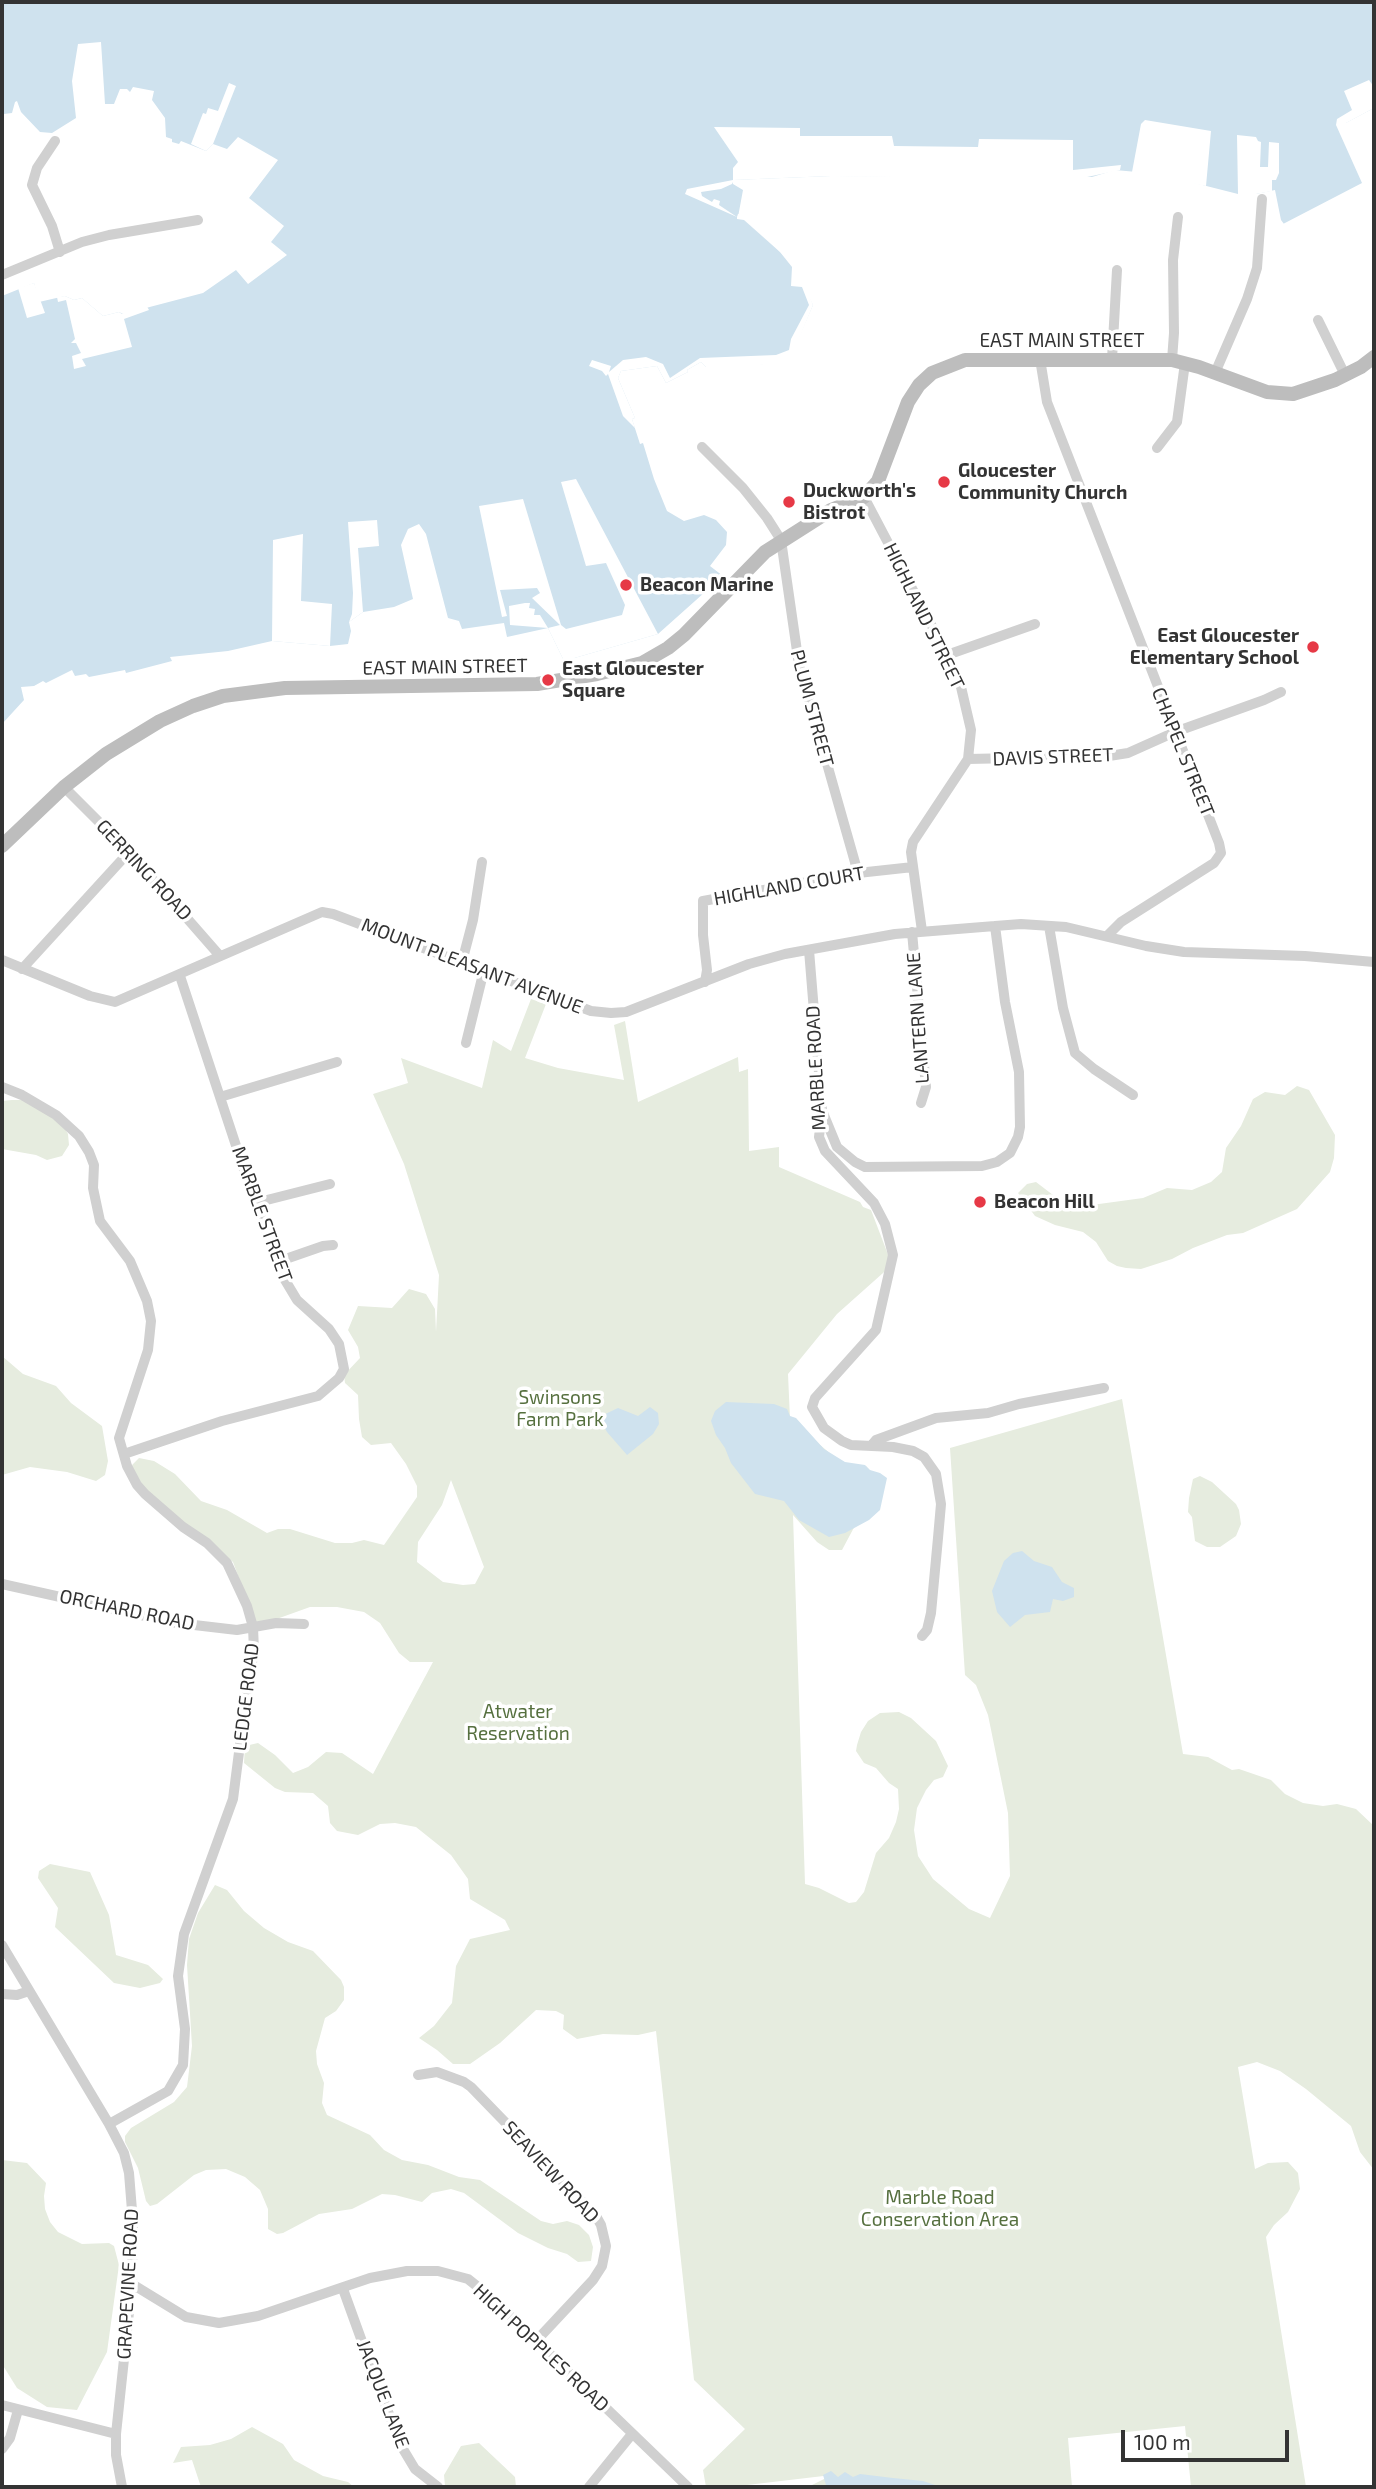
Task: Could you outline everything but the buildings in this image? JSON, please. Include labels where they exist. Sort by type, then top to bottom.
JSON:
[{"type":"main road","name":"EAST MAIN STREET","points":[[2,846],[64,787],[106,754],[160,721],[223,696],[285,688],[537,684],[642,663],[684,635],[765,552],[781,540],[831,510],[864,497],[878,481],[908,402],[919,385],[932,373],[965,360],[1112,359],[1178,362],[1267,392],[1293,394],[1345,374],[1374,357]]},
{"type":"street","points":[[55,141],[37,168],[32,185],[52,226],[60,251]]},
{"type":"street","points":[[1215,373],[1247,299],[1257,268],[1262,199]]},
{"type":"street","points":[[1157,448],[1177,422],[1178,362],[1174,334],[1173,260],[1178,217]]},
{"type":"street","points":[[2,275],[104,236],[198,220]]},
{"type":"street","points":[[1112,359],[1118,270]]},
{"type":"street","points":[[1318,320],[1345,374]]},
{"type":"street","name":"CHAPEL STREET","points":[[1040,359],[1047,402],[1221,853],[1214,863],[1121,922],[1107,936]]},
{"type":"street","points":[[702,447],[743,488],[768,518],[781,540]]},
{"type":"street","name":"HIGHLAND STREET","points":[[864,497],[961,687],[971,730],[968,759]]},
{"type":"street","name":"PLUM STREET","points":[[781,540],[799,665],[858,873]]},
{"type":"street","points":[[947,655],[1035,624]]},
{"type":"street","name":"DAVIS STREET","points":[[968,759],[1109,756],[1128,753],[1281,691]]},
{"type":"street","points":[[917,932],[912,842],[968,759]]},
{"type":"street","name":"GERRING ROAD","points":[[64,787],[129,852],[220,956]]},
{"type":"street","points":[[22,969],[129,852]]},
{"type":"street","points":[[462,962],[473,919],[482,862]]},
{"type":"street","name":"HIGHLAND COURT","points":[[705,982],[707,970],[703,901],[858,873],[914,867]]},
{"type":"street","name":"MOUNT PLEASANT AVENUE","points":[[2,960],[90,996],[115,1002],[322,912],[591,1011],[611,1013],[626,1012],[768,958],[917,932],[995,926],[1066,927],[1184,952],[1306,956],[1374,962]]},
{"type":"street","points":[[822,1110],[837,1147],[865,1167],[982,1166],[997,1162],[1010,1153],[1020,1127],[1019,1072],[1004,1002],[995,926]]},
{"type":"street","points":[[1049,926],[1063,1008],[1075,1053],[1133,1095]]},
{"type":"street","name":"LANTERN LANE","points":[[917,932],[926,1087],[921,1103]]},
{"type":"street","name":"MARBLE ROAD","points":[[809,950],[822,1110],[818,1137],[825,1151],[874,1203],[885,1224],[893,1255],[876,1329],[815,1398],[812,1407],[816,1417],[834,1436],[851,1445],[913,1451],[930,1464],[938,1480],[940,1504],[931,1613],[927,1630],[922,1636]]},
{"type":"street","points":[[466,1043],[484,970]]},
{"type":"street","name":"MARBLE STREET","points":[[124,1454],[222,1420],[318,1396],[339,1378],[344,1369],[339,1344],[329,1329],[297,1300],[277,1262],[180,976]]},
{"type":"street","points":[[220,1097],[337,1062]]},
{"type":"street","name":"LEDGE ROAD","points":[[2,1087],[22,1095],[56,1115],[79,1136],[94,1165],[93,1188],[100,1221],[130,1261],[147,1301],[151,1321],[148,1350],[119,1438],[124,1454],[132,1476],[145,1494],[183,1527],[207,1543],[227,1563],[247,1606],[253,1627],[254,1651],[233,1799],[184,1934],[178,1976],[185,2029],[183,2066],[168,2091],[110,2124]]},
{"type":"street","points":[[255,1203],[330,1184]]},
{"type":"street","points":[[277,1262],[323,1245],[333,1245]]},
{"type":"street","points":[[870,1446],[876,1440],[936,1418],[988,1413],[1019,1404],[1104,1388]]},
{"type":"street","name":"ORCHARD ROAD","points":[[2,1584],[177,1623],[237,1630],[276,1623],[304,1624]]},
{"type":"street","name":"GRAPEVINE ROAD","points":[[2,1945],[110,2124],[124,2153],[129,2173],[134,2222],[132,2284],[116,2434],[116,2455],[122,2487]]},
{"type":"street","points":[[2,1994],[18,1995],[29,1991]]},
{"type":"street","name":"SEAVIEW ROAD","points":[[418,2075],[437,2071],[471,2087],[596,2216],[601,2225],[606,2246],[602,2266],[593,2280],[536,2341]]},
{"type":"street","name":"HIGH POPPLES ROAD","points":[[132,2284],[178,2314],[195,2320],[219,2323],[258,2316],[370,2278],[407,2271],[452,2274],[468,2279],[688,2487]]},
{"type":"street","name":"JACQUE LANE","points":[[343,2289],[380,2394],[403,2449],[415,2469],[438,2487]]},
{"type":"street","points":[[2,2405],[116,2434]]},
{"type":"street","points":[[2,2449],[10,2438],[18,2410]]},
{"type":"street","points":[[589,2487],[632,2434]]},
{"type":"green space","name":"Marble Road Conservation Area","points":[[531,999],[546,1004],[525,1058],[558,1068],[624,1080],[614,1025],[625,1021],[638,1102],[738,1057],[739,1072],[748,1069],[749,1151],[779,1147],[779,1167],[860,1202],[863,1207],[871,1210],[892,1265],[837,1314],[788,1374],[790,1419],[840,1462],[866,1466],[875,1476],[858,1520],[842,1550],[829,1550],[817,1542],[793,1515],[805,1884],[849,1903],[856,1902],[864,1892],[876,1853],[889,1838],[899,1809],[898,1789],[876,1768],[864,1763],[856,1751],[857,1745],[868,1721],[880,1713],[899,1712],[911,1718],[936,1741],[948,1766],[943,1777],[934,1780],[926,1790],[917,1808],[914,1830],[918,1856],[933,1879],[969,1909],[990,1918],[1010,1876],[1008,1813],[988,1715],[976,1685],[965,1675],[950,1448],[1122,1399],[1183,1754],[1208,1757],[1232,1770],[1239,1769],[1271,1780],[1285,1794],[1303,1803],[1323,1806],[1337,1804],[1356,1809],[1374,1826],[1374,2170],[1360,2152],[1351,2126],[1306,2089],[1280,2071],[1257,2062],[1238,2067],[1255,2169],[1268,2163],[1288,2162],[1298,2173],[1300,2189],[1288,2212],[1266,2237],[1306,2487],[1191,2487],[1185,2426],[1068,2438],[1072,2487],[808,2487],[832,2475],[730,2487],[706,2487],[703,2470],[745,2429],[694,2380],[656,2031],[638,2035],[603,2034],[577,2039],[563,2029],[564,2015],[556,2011],[536,2010],[500,2043],[470,2064],[453,2064],[419,2038],[434,2026],[452,2003],[456,1966],[470,1939],[510,1930],[505,1920],[470,1899],[468,1879],[451,1855],[416,1827],[395,1823],[380,1824],[358,1835],[337,1831],[330,1823],[328,1806],[313,1793],[285,1792],[275,1788],[244,1763],[245,1746],[258,1743],[293,1773],[308,1767],[326,1752],[342,1753],[373,1774],[433,1662],[410,1662],[399,1653],[380,1623],[364,1612],[337,1607],[310,1607],[260,1625],[254,1619],[233,1562],[147,1492],[135,1476],[132,1465],[139,1458],[154,1461],[175,1474],[201,1501],[227,1510],[267,1533],[290,1529],[335,1543],[364,1540],[384,1545],[417,1497],[417,1486],[391,1443],[371,1445],[362,1437],[358,1395],[345,1383],[344,1375],[360,1358],[358,1347],[348,1330],[358,1306],[392,1308],[409,1289],[426,1294],[435,1309],[436,1332],[439,1275],[404,1164],[373,1094],[408,1083],[401,1058],[482,1088],[493,1040],[511,1051]],"holes":[[[451,1480],[484,1567],[475,1584],[463,1585],[443,1582],[417,1562],[418,1542],[442,1505]]]},
{"type":"green space","points":[[1297,1086],[1309,1090],[1335,1135],[1330,1172],[1297,1209],[1243,1233],[1227,1235],[1141,1269],[1126,1268],[1108,1261],[1096,1242],[1083,1232],[1055,1225],[1035,1216],[1018,1193],[1027,1184],[1036,1182],[1053,1195],[1074,1204],[1099,1204],[1143,1198],[1167,1188],[1192,1190],[1211,1182],[1222,1172],[1226,1148],[1241,1126],[1253,1099],[1265,1092],[1285,1095]]},
{"type":"green space","points":[[22,1100],[39,1106],[64,1127],[69,1145],[62,1156],[47,1160],[36,1155],[2,1149],[2,1101]]},
{"type":"green space","points":[[2,1356],[23,1374],[56,1386],[71,1403],[102,1426],[108,1461],[105,1475],[96,1481],[67,1472],[30,1467],[2,1475]]},
{"type":"green space","points":[[1200,1476],[1212,1482],[1239,1510],[1241,1524],[1236,1536],[1220,1547],[1207,1547],[1195,1541],[1192,1517],[1188,1512],[1189,1498],[1193,1479]]},
{"type":"green space","points":[[50,1864],[90,1872],[109,1915],[116,1955],[148,1965],[163,1979],[160,1983],[140,1988],[114,1983],[55,1927],[58,1908],[38,1878],[39,1871]]},
{"type":"green space","points":[[215,1885],[227,1890],[244,1911],[264,1928],[288,1942],[313,1951],[341,1980],[344,2000],[336,2011],[325,2018],[316,2051],[317,2064],[324,2083],[322,2103],[327,2115],[370,2135],[384,2150],[402,2160],[428,2165],[459,2177],[480,2180],[541,2221],[553,2224],[567,2221],[579,2225],[589,2235],[593,2247],[591,2261],[578,2262],[567,2254],[518,2233],[464,2193],[451,2189],[432,2193],[422,2202],[382,2194],[352,2209],[319,2214],[277,2234],[268,2229],[268,2209],[260,2190],[245,2177],[226,2169],[206,2170],[194,2175],[157,2204],[150,2206],[125,2136],[131,2128],[174,2102],[187,2087],[192,2046],[187,1965],[189,1939],[198,1913]]},
{"type":"green space","points":[[2,2160],[27,2163],[46,2183],[45,2209],[58,2232],[82,2244],[109,2243],[114,2246],[119,2265],[107,2352],[77,2410],[47,2407],[17,2388],[2,2364]]},
{"type":"green space","points":[[252,2427],[283,2444],[294,2460],[323,2476],[348,2482],[354,2487],[201,2487],[192,2460],[173,2463],[181,2447],[210,2445],[231,2439]]},
{"type":"green space","points":[[479,2443],[515,2477],[516,2487],[445,2486],[444,2475],[461,2446]]},
{"type":"water","points":[[2,2],[1374,2],[1374,108],[1342,125],[1369,181],[1287,228],[1281,220],[1275,190],[1238,194],[1159,174],[1115,170],[1092,177],[831,176],[733,180],[733,184],[743,190],[738,217],[747,218],[794,266],[795,281],[803,285],[813,305],[793,351],[764,364],[706,367],[701,362],[666,383],[657,366],[621,371],[618,378],[635,418],[632,419],[640,444],[643,443],[667,511],[684,521],[704,515],[716,520],[727,532],[726,545],[710,566],[723,576],[658,634],[564,661],[548,628],[507,637],[504,623],[462,629],[459,621],[448,618],[426,534],[419,524],[408,529],[401,545],[413,599],[394,607],[363,612],[349,622],[351,631],[348,644],[330,646],[272,641],[228,651],[170,657],[172,661],[126,673],[125,670],[89,677],[86,674],[75,676],[72,670],[46,683],[43,681],[34,686],[21,687],[24,700],[2,724],[2,296],[34,283],[39,302],[65,296],[74,300],[82,298],[103,316],[119,312],[123,314],[203,293],[236,270],[248,284],[287,255],[271,242],[284,226],[249,198],[278,160],[238,137],[227,149],[213,144],[206,151],[181,141],[179,144],[172,142],[172,139],[166,137],[165,118],[152,100],[154,91],[133,87],[130,92],[120,89],[114,104],[105,104],[101,42],[78,44],[72,81],[76,118],[52,133],[40,132],[21,112],[17,101],[12,113],[4,114]]},
{"type":"water","points":[[726,1402],[774,1404],[787,1409],[790,1416],[796,1418],[824,1449],[845,1462],[865,1465],[880,1473],[887,1478],[880,1510],[869,1520],[845,1533],[829,1537],[799,1520],[784,1501],[755,1494],[731,1463],[711,1421],[715,1411]]},
{"type":"water","points":[[650,1407],[658,1413],[659,1424],[653,1434],[627,1455],[607,1432],[599,1417],[618,1408],[638,1416]]},
{"type":"water","points":[[1022,1551],[1034,1561],[1052,1567],[1062,1582],[1074,1588],[1074,1597],[1063,1601],[1053,1599],[1050,1612],[1025,1615],[1010,1627],[997,1612],[992,1591],[1004,1561],[1013,1553]]},
{"type":"water","points":[[831,2471],[838,2477],[845,2472],[853,2477],[860,2474],[923,2481],[941,2487],[825,2487],[823,2475]]},
{"type":"pier","points":[[1369,80],[1374,87],[1374,108],[1346,123],[1372,182],[1370,189],[1317,219],[1288,231],[1283,224],[1362,183],[1336,125],[1337,119],[1352,110],[1344,91]]},
{"type":"pier","points":[[229,83],[236,86],[213,144],[206,151],[191,144],[203,113],[206,114],[208,108],[218,111]]},
{"type":"pier","points":[[1145,120],[1211,131],[1206,186],[1132,172],[1141,124]]},
{"type":"pier","points":[[714,127],[800,128],[800,136],[892,136],[894,146],[978,147],[979,139],[1073,140],[1073,170],[1121,165],[1120,170],[1073,180],[831,176],[734,180],[732,184],[721,189],[701,192],[702,196],[712,202],[714,199],[720,201],[719,205],[737,217],[685,194],[687,189],[733,180],[733,168],[738,162]]},
{"type":"pier","points":[[1237,135],[1256,137],[1261,142],[1260,167],[1268,167],[1269,142],[1279,143],[1279,173],[1276,180],[1272,180],[1272,191],[1238,194]]},
{"type":"pier","points":[[738,214],[747,215],[782,247],[796,264],[798,279],[804,282],[813,305],[792,356],[778,362],[748,367],[706,367],[701,362],[666,383],[657,366],[621,371],[618,378],[635,418],[632,419],[635,428],[623,416],[608,374],[606,376],[602,371],[589,366],[592,360],[611,366],[609,372],[623,360],[646,357],[663,364],[670,378],[700,358],[776,355],[789,350],[791,339],[809,305],[802,287],[791,286],[792,267],[780,252],[744,220],[737,219]]},
{"type":"pier","points":[[34,283],[45,313],[27,318],[18,288]]},
{"type":"pier","points":[[65,296],[74,300],[82,298],[103,316],[119,312],[122,314],[145,303],[149,310],[124,319],[132,347],[82,359],[86,366],[74,369],[72,356],[81,353],[76,343],[71,343],[75,339],[66,300],[58,302],[57,297]]},
{"type":"pier","points":[[576,479],[658,634],[564,661],[548,628],[560,625],[532,598],[540,593],[537,588],[500,590],[507,616],[502,617],[479,506],[523,499],[561,625],[566,629],[622,615],[625,605],[606,563],[586,566],[561,482]]},
{"type":"pier","points":[[377,520],[379,546],[358,548],[363,612],[349,622],[353,593],[348,522]]},
{"type":"pier","points":[[303,534],[301,601],[332,604],[330,646],[272,641],[273,540]]},
{"type":"pier","points":[[530,603],[529,608],[535,609],[534,615],[540,615],[548,628],[510,625],[509,606]]},
{"type":"place","name":"Gloucester Community Church","points":[[944,482]]},
{"type":"place","name":"Duckworth's Bistrot","points":[[789,502]]},
{"type":"place","name":"Beacon Marine","points":[[626,585]]},
{"type":"place","name":"East Gloucester Elementary School","points":[[1313,647]]},
{"type":"place","name":"East Gloucester Square","points":[[548,680]]},
{"type":"place","name":"Beacon Hill","points":[[980,1202]]},
{"type":"park label","name":"Swinsons Farm Park","points":[[560,1409]]},
{"type":"park label","name":"Atwater Reservation","points":[[518,1723]]}]
